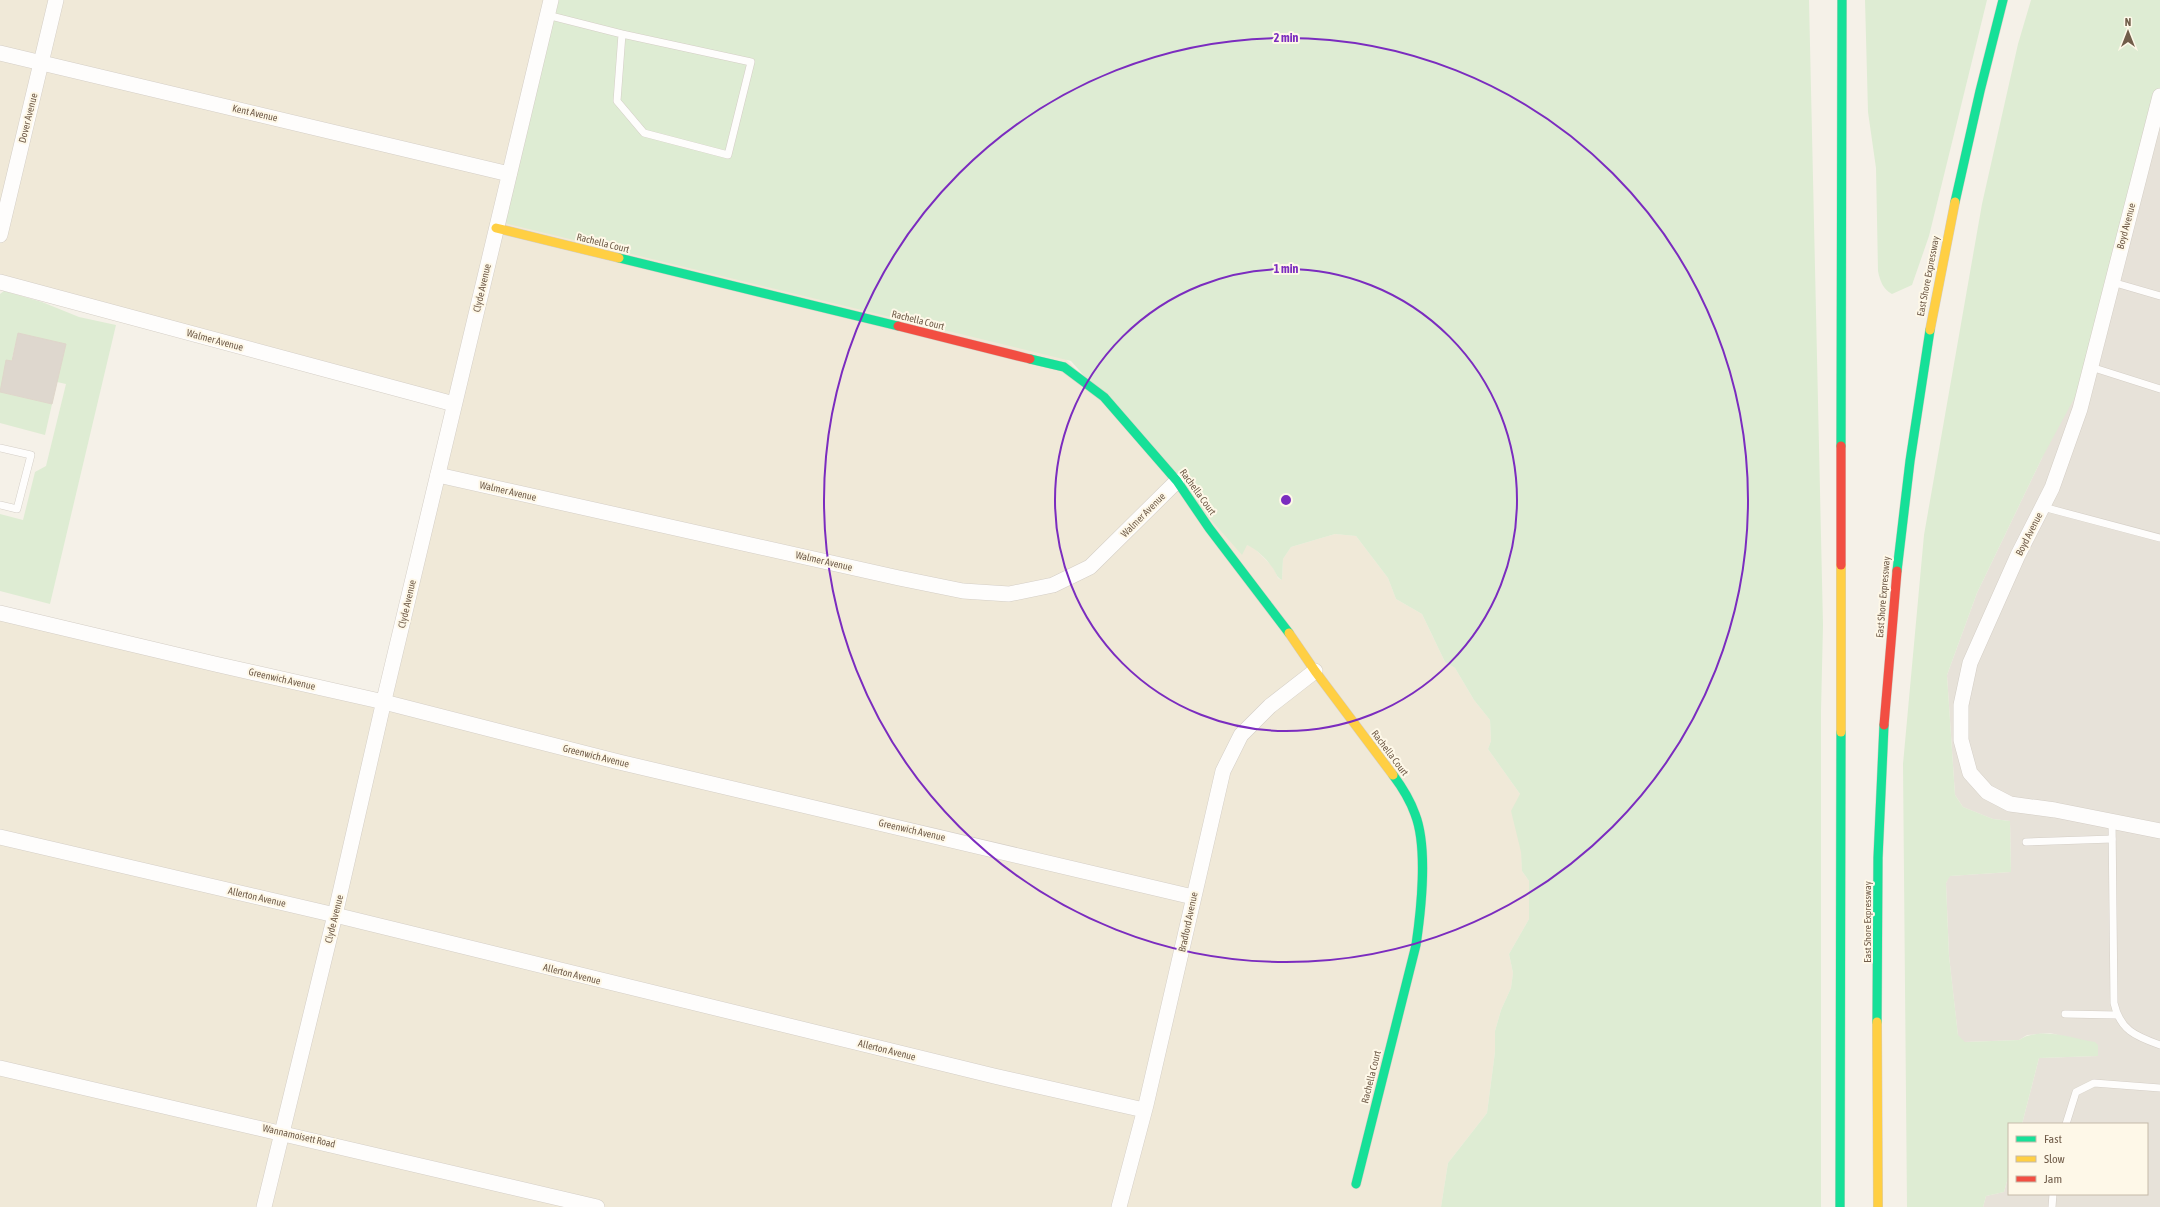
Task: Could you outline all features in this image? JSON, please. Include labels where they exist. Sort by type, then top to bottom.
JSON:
[{"type":"main road","points":[[1840,1207],[1842,0]]},
{"type":"main road","name":"East Shore Expressway","points":[[1878,1207],[1880,810],[1888,674],[1900,534],[1918,400],[1941,267],[1971,125],[2003,0]]},
{"type":"main road","name":"Rachella Court","points":[[496,228],[1064,367],[1104,397],[1177,481],[1209,528],[1296,641],[1315,671],[1404,790],[1416,816],[1421,845],[1422,905],[1416,945],[1356,1184]]},
{"type":"street","name":"Dover Avenue","points":[[0,235],[56,0]]},
{"type":"street","name":"Clyde Avenue","points":[[264,1207],[335,915],[454,404],[551,0]]},
{"type":"street","name":"Kent Avenue","points":[[0,53],[509,174]]},
{"type":"street","name":"Boyd Avenue","points":[[2160,96],[2080,409],[2052,488],[2015,562],[1970,663],[1961,705],[1961,740],[1970,773],[1987,792],[2010,804],[2112,820],[2160,831]]},
{"type":"street","name":"Walmer Avenue","points":[[0,282],[454,404]]},
{"type":"street","name":"Walmer Avenue","points":[[438,475],[899,578],[963,590],[1009,594],[1053,585],[1090,567],[1177,481]]},
{"type":"street","name":"Greenwich Avenue","points":[[0,613],[384,702],[619,762],[1193,897]]},
{"type":"street","name":"Bradford Avenue","points":[[1120,1207],[1223,771],[1241,735],[1270,706],[1315,671]]},
{"type":"street","name":"Allerton Avenue","points":[[0,837],[335,915],[978,1072],[1144,1110]]},
{"type":"street","name":"Wannamoisett Road","points":[[0,1068],[282,1132],[597,1207]]},
{"type":"lane","points":[[547,15],[622,34],[750,62],[728,155],[644,133],[617,101],[622,34]]},
{"type":"lane","points":[[2112,282],[2160,296]]},
{"type":"lane","points":[[2090,367],[2160,389]]},
{"type":"lane","points":[[0,448],[31,455],[18,510],[0,505]]},
{"type":"lane","points":[[2043,507],[2160,538]]},
{"type":"lane","points":[[2112,820],[2114,1002],[2117,1015],[2123,1026],[2132,1033],[2160,1044]]},
{"type":"lane","points":[[2026,842],[2112,839]]},
{"type":"lane","points":[[2065,1014],[2117,1015]]},
{"type":"lane","points":[[2066,1123],[2076,1092],[2094,1083],[2160,1088]]},
{"type":"lane","points":[[2052,1207],[2053,1195]]},
{"type":"shaded area","points":[[0,0],[549,0],[1064,357],[1247,545],[1254,548],[1273,567],[1278,578],[1282,580],[1283,559],[1291,547],[1335,534],[1356,536],[1388,578],[1396,599],[1422,614],[1445,662],[1455,668],[1474,700],[1490,720],[1491,741],[1488,749],[1520,794],[1522,871],[1529,881],[1529,919],[1509,954],[1513,973],[1511,988],[1501,1010],[1495,1031],[1495,1052],[1487,1113],[1448,1163],[1441,1207],[0,1207],[0,612],[383,701],[451,400],[0,281]]},
{"type":"shaded area","points":[[2160,90],[2160,1207],[1983,1207],[1986,1196],[2004,1192],[2008,1178],[2008,1195],[2148,1195],[2148,1123],[2022,1123],[2039,1058],[2098,1056],[2070,1038],[2050,1033],[2027,1035],[2019,1040],[1964,1042],[1958,1036],[1949,956],[1946,883],[1949,876],[2011,872],[2010,821],[1993,819],[1963,807],[1955,795],[1947,675],[1977,593],[2042,458]]},
{"type":"green space","points":[[549,0],[1809,0],[1823,625],[1821,711],[1821,1207],[1441,1207],[1448,1163],[1487,1113],[1495,1052],[1495,1031],[1501,1010],[1511,988],[1513,973],[1509,954],[1529,919],[1529,881],[1522,871],[1521,852],[1511,811],[1520,794],[1488,749],[1491,741],[1490,720],[1474,700],[1455,668],[1445,662],[1422,614],[1396,599],[1388,578],[1356,536],[1335,534],[1291,547],[1283,559],[1282,580],[1277,576],[1267,560],[1254,549],[1247,545],[1242,555],[1071,361],[496,221]]},
{"type":"green space","points":[[1865,0],[1987,0],[1929,236],[1912,285],[1892,294],[1886,290],[1882,284],[1878,271],[1876,168],[1868,112]]},
{"type":"green space","points":[[2031,0],[2160,0],[2160,90],[2076,395],[2042,458],[1977,593],[1947,675],[1955,795],[1963,807],[1993,819],[2010,821],[2011,872],[1950,876],[1946,883],[1949,956],[1958,1035],[1965,1042],[2019,1040],[2037,1034],[2056,1034],[2095,1042],[2098,1045],[2098,1056],[2039,1058],[2022,1123],[2008,1123],[2008,1178],[2004,1192],[1986,1196],[1983,1207],[1907,1207],[1903,764],[1924,535],[1982,204],[2018,44]]},
{"type":"green space","points":[[4,291],[42,302],[79,317],[116,325],[50,604],[0,591],[0,514],[23,520],[35,472],[46,466],[66,384],[57,382],[66,344],[18,333],[4,393],[52,404],[45,435],[0,423],[0,294]]},
{"type":"building","points":[[18,333],[66,344],[52,404],[0,392],[6,360],[12,361]]},
{"type":"traffic: fast","points":[[1841,446],[1842,0]]},
{"type":"traffic: fast","points":[[1955,202],[1980,91],[2003,0]]},
{"type":"traffic: fast","points":[[619,258],[898,326]]},
{"type":"traffic: fast","points":[[1897,571],[1910,461],[1930,330]]},
{"type":"traffic: fast","points":[[1030,359],[1064,367],[1104,397],[1177,481],[1209,528],[1289,633]]},
{"type":"traffic: fast","points":[[1877,1022],[1878,858],[1884,725]]},
{"type":"traffic: fast","points":[[1840,1207],[1841,732]]},
{"type":"traffic: fast","points":[[1356,1184],[1416,945],[1420,915],[1422,861],[1419,828],[1411,804],[1393,775]]},
{"type":"traffic: slow","points":[[1930,330],[1955,202]]},
{"type":"traffic: slow","points":[[496,228],[619,258]]},
{"type":"traffic: slow","points":[[1841,565],[1841,732]]},
{"type":"traffic: slow","points":[[1289,633],[1315,671],[1393,775]]},
{"type":"traffic: slow","points":[[1877,1022],[1878,1207]]},
{"type":"traffic: jam","points":[[898,326],[1030,359]]},
{"type":"traffic: jam","points":[[1841,446],[1841,565]]},
{"type":"traffic: jam","points":[[1884,725],[1897,571]]}]
